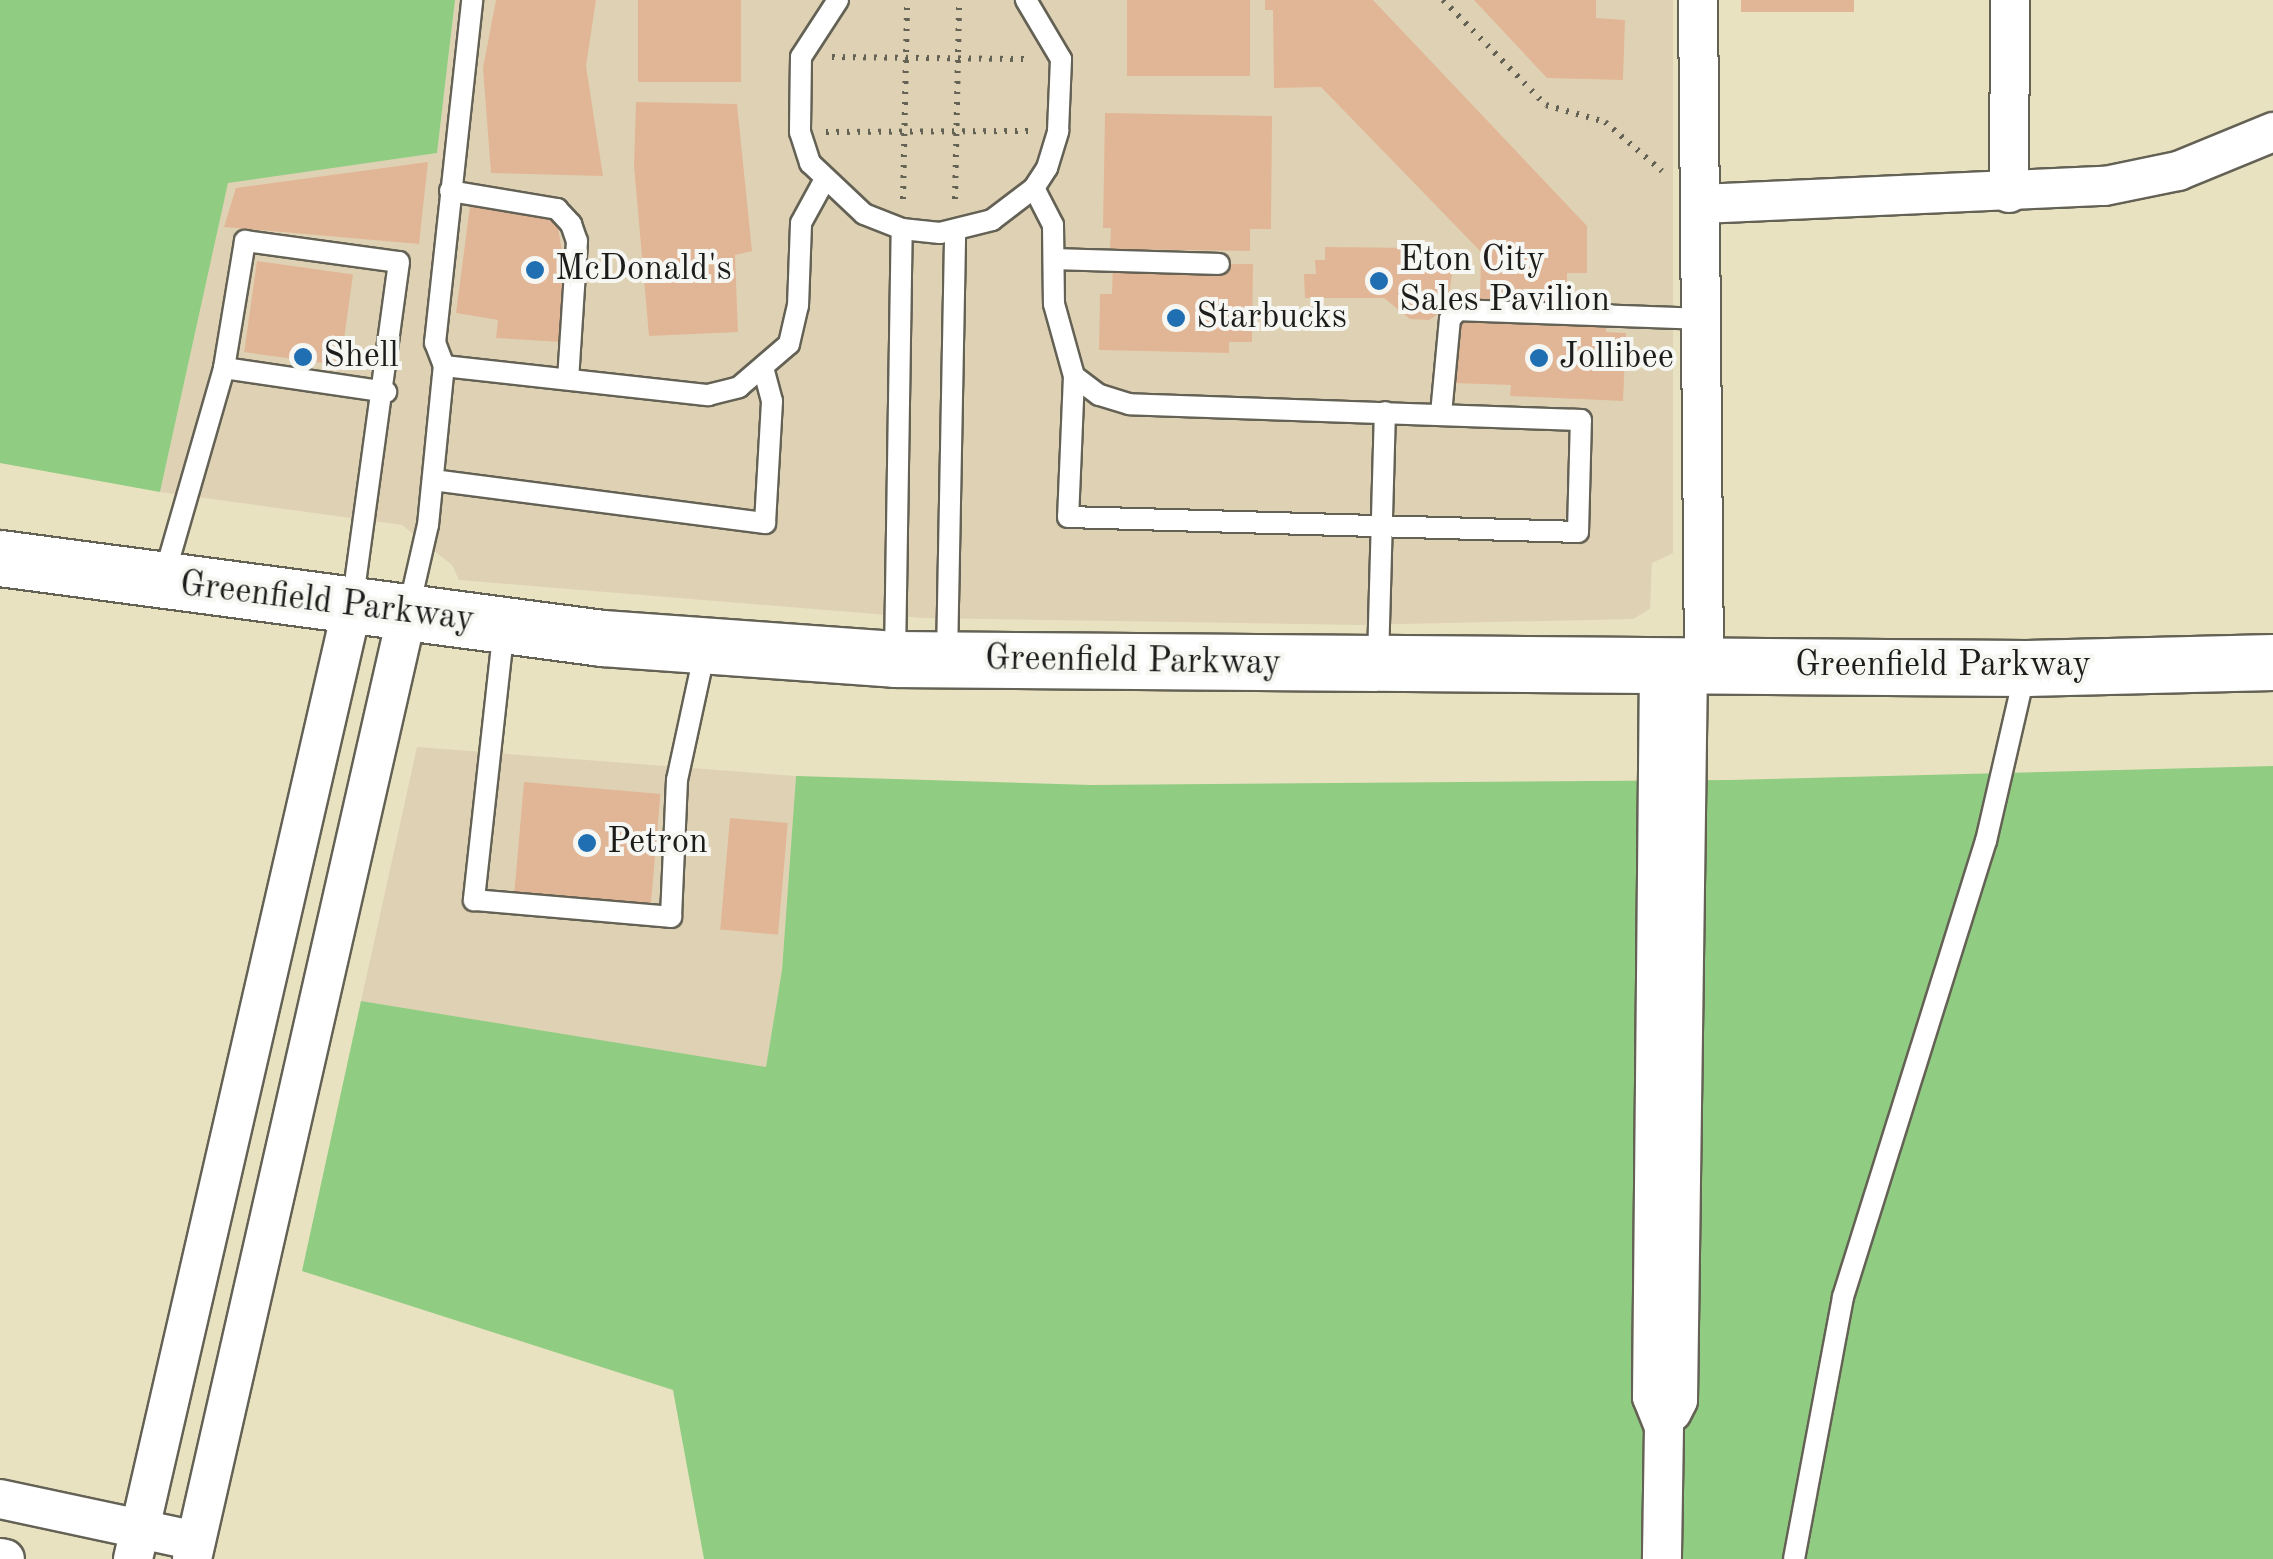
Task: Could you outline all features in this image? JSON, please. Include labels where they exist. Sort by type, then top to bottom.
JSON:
[{"type":"main road","name":"Greenfield Parkway","points":[[0,558],[504,625],[705,647],[921,659],[1378,666],[2026,668],[2273,662]]},
{"type":"street","points":[[1662,1559],[1664,1427],[1678,1400],[1684,666],[1702,319],[1698,0]]},
{"type":"street","points":[[2009,193],[2010,0]]},
{"type":"street","points":[[1701,204],[2105,186],[2178,171],[2273,132]]},
{"type":"street","points":[[136,1544],[352,607]]},
{"type":"street","points":[[0,1499],[136,1544],[194,1550],[407,614]]},
{"type":"lane","points":[[407,614],[433,480],[444,366],[435,343],[472,0]]},
{"type":"lane","points":[[832,2],[801,56],[800,132],[824,181],[864,214],[902,229],[955,230],[992,220],[1034,188],[1058,131],[1061,59],[1046,8],[1026,0]]},
{"type":"lane","points":[[444,366],[708,395],[764,372],[789,344],[798,306],[800,223],[824,181]]},
{"type":"lane","points":[[1034,188],[1054,225],[1054,304],[1074,376],[1068,517],[1578,532],[1581,420],[1129,404],[1099,395],[1074,376]]},
{"type":"lane","points":[[450,192],[557,208],[571,224],[577,241],[568,379]]},
{"type":"lane","points":[[902,229],[921,659]]},
{"type":"lane","points":[[921,659],[955,230]]},
{"type":"lane","points":[[163,582],[224,368],[245,241],[399,262],[386,392],[352,607]]},
{"type":"lane","points":[[1054,259],[1219,264]]},
{"type":"lane","points":[[1440,414],[1450,319],[1458,310],[1702,319]]},
{"type":"lane","points":[[224,368],[386,392]]},
{"type":"lane","points":[[433,480],[765,522],[772,401],[764,372]]},
{"type":"lane","points":[[1378,666],[1385,412]]},
{"type":"lane","points":[[504,625],[474,900],[671,917],[677,780],[705,647]]},
{"type":"lane","points":[[1794,1559],[1843,1297],[1994,812],[2026,668]]},
{"type":"path","points":[[902,229],[907,0]]},
{"type":"path","points":[[955,230],[959,0]]},
{"type":"path","points":[[1442,0],[1546,104],[1606,122],[1701,204]]},
{"type":"path","points":[[801,56],[1061,59]]},
{"type":"path","points":[[800,132],[1058,131]]},
{"type":"shaded area","points":[[455,0],[1673,0],[1673,553],[1652,563],[1650,609],[1633,619],[1359,625],[923,618],[459,580],[452,565],[402,525],[160,492],[228,182],[437,153]]},
{"type":"shaded area","name":"Petron","points":[[417,747],[796,776],[782,970],[766,1068],[361,1001]]},
{"type":"green space","points":[[0,0],[455,0],[437,153],[228,183],[160,492],[0,463]]},
{"type":"green space","points":[[2273,766],[2273,1559],[704,1559],[673,1390],[302,1271],[361,1001],[766,1067],[782,970],[796,776],[1092,785],[1730,780]]},
{"type":"building","points":[[496,0],[596,0],[586,66],[603,176],[491,173],[483,68]]},
{"type":"building","points":[[638,0],[741,0],[741,82],[638,82]]},
{"type":"building","points":[[1127,0],[1250,0],[1250,76],[1127,76]]},
{"type":"building","points":[[1265,0],[1373,0],[1587,226],[1587,273],[1567,273],[1567,301],[1480,301],[1481,252],[1321,87],[1274,88],[1273,10],[1265,10]]},
{"type":"building","points":[[1474,0],[1596,0],[1596,18],[1625,20],[1623,80],[1547,78]]},
{"type":"building","points":[[1741,0],[1854,0],[1854,12],[1741,12]]},
{"type":"building","points":[[636,102],[737,104],[752,251],[735,255],[738,332],[649,336],[634,166]]},
{"type":"building","points":[[1105,113],[1272,116],[1271,229],[1250,229],[1250,251],[1110,249],[1111,228],[1103,228]]},
{"type":"building","points":[[428,162],[419,244],[224,227],[236,188]]},
{"type":"building","points":[[470,206],[556,217],[567,278],[561,342],[496,338],[498,320],[456,313]]},
{"type":"building","name":"Eton City Sales Pavilion","points":[[1325,247],[1419,248],[1435,255],[1452,275],[1447,308],[1429,320],[1410,319],[1384,298],[1305,298],[1304,274],[1316,274],[1315,260],[1325,260]]},
{"type":"building","points":[[257,261],[353,274],[340,366],[244,352]]},
{"type":"building","name":"Starbucks","points":[[1253,264],[1252,342],[1229,342],[1229,353],[1099,350],[1100,294],[1112,294],[1113,265]]},
{"type":"building","name":"Jollibee","points":[[1455,315],[1606,322],[1606,332],[1626,333],[1623,401],[1510,396],[1511,385],[1453,383]]},
{"type":"building","name":"Petron","points":[[524,782],[660,794],[651,904],[514,892]]},
{"type":"building","points":[[730,818],[788,823],[778,935],[720,930]]},
{"type":"place","name":"McDonald's","points":[[535,270]]},
{"type":"place","name":"Eton City Sales Pavilion","points":[[1379,281]]},
{"type":"place","name":"Starbucks","points":[[1176,318]]},
{"type":"place","name":"Shell","points":[[303,357]]},
{"type":"place","name":"Jollibee","points":[[1539,358]]},
{"type":"place","name":"Petron","points":[[587,843]]}]
